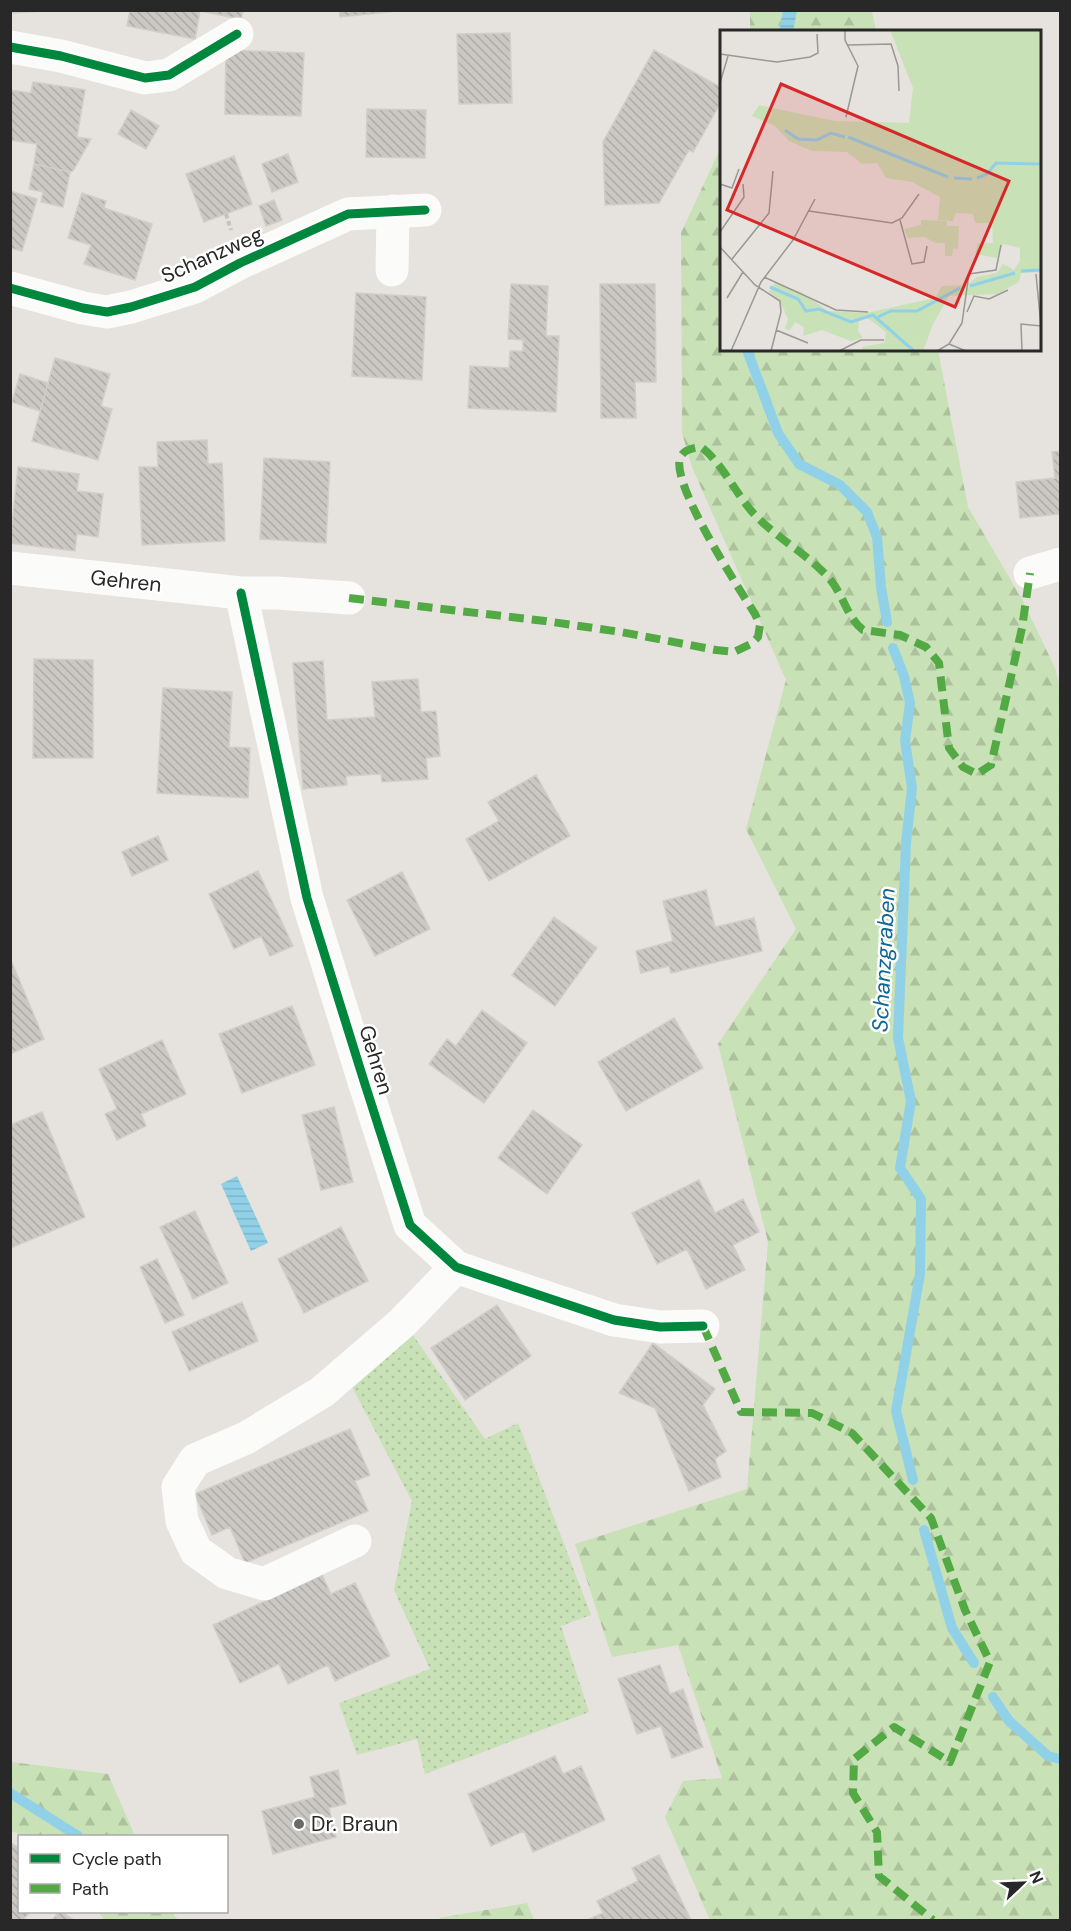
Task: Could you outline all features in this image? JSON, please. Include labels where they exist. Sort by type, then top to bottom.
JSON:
[{"type":"street","points":[[10,47],[61,56],[145,78],[169,75],[237,34]]},
{"type":"street","name":"Schanzweg","points":[[10,288],[83,308],[107,312],[119,310],[195,287],[240,263],[348,214],[425,210]]},
{"type":"street","points":[[392,270],[393,211]]},
{"type":"street","name":"Gehren","points":[[10,568],[242,593],[349,598]]},
{"type":"street","name":"Gehren","points":[[242,593],[307,898],[410,1225],[456,1267],[614,1320],[660,1328],[703,1326]]},
{"type":"street","points":[[355,1541],[264,1584],[227,1573],[196,1551],[182,1521],[178,1487],[195,1460],[246,1438],[322,1392],[402,1323],[456,1267]]},
{"type":"green space","points":[[750,10],[872,11],[876,30],[750,30]]},
{"type":"green space","points":[[720,149],[720,351],[938,351],[968,507],[1022,599],[1055,668],[1060,687],[1060,1920],[710,1920],[665,1817],[683,1781],[722,1778],[678,1645],[612,1657],[575,1544],[747,1489],[768,1242],[718,1044],[796,929],[746,829],[786,680],[692,467],[682,433],[681,233]]},
{"type":"green space","points":[[408,1328],[485,1439],[518,1423],[591,1615],[561,1626],[589,1712],[425,1774],[417,1739],[357,1755],[339,1703],[430,1669],[394,1590],[412,1501],[350,1383]]},
{"type":"green space","points":[[11,1762],[108,1774],[135,1835],[22,1835],[11,1831]]},
{"type":"green space","points":[[527,1903],[534,1920],[440,1920],[439,1918]]},
{"type":"green space","points":[[100,1913],[173,1913],[178,1920],[104,1920]]},
{"type":"water","points":[[783,11],[797,11],[793,30],[779,30]]},
{"type":"water","points":[[237,1176],[268,1243],[251,1251],[221,1184]]},
{"type":"building","points":[[12,10],[60,10],[12,13]]},
{"type":"building","points":[[130,10],[243,10],[241,19],[200,11],[195,39],[127,26]]},
{"type":"building","points":[[339,10],[397,10],[397,11],[340,17]]},
{"type":"building","points":[[510,33],[512,103],[459,104],[457,34]]},
{"type":"building","points":[[226,50],[304,53],[301,116],[225,114]]},
{"type":"building","points":[[654,50],[720,87],[720,104],[693,152],[689,150],[659,203],[605,205],[603,142]]},
{"type":"building","points":[[33,82],[85,90],[77,137],[91,139],[73,171],[34,164],[37,144],[10,140],[10,90],[31,93]]},
{"type":"building","points":[[367,109],[426,110],[425,158],[366,157]]},
{"type":"building","points":[[131,110],[159,126],[146,149],[118,134]]},
{"type":"building","points":[[288,154],[298,182],[272,192],[262,164]]},
{"type":"building","points":[[234,156],[252,204],[204,222],[186,174]]},
{"type":"building","points":[[34,164],[70,172],[63,207],[41,202],[43,192],[29,189]]},
{"type":"building","points":[[10,191],[37,199],[22,251],[10,248]]},
{"type":"building","points":[[82,193],[106,201],[104,208],[152,224],[135,280],[84,264],[91,245],[68,238]]},
{"type":"building","points":[[274,200],[282,220],[266,226],[259,206]]},
{"type":"building","points":[[511,284],[548,286],[546,336],[559,336],[556,412],[468,408],[470,366],[509,368],[510,351],[523,351],[523,340],[508,339]]},
{"type":"building","points":[[600,284],[655,284],[656,382],[635,382],[636,418],[601,418]]},
{"type":"building","points":[[356,293],[426,297],[422,380],[352,376]]},
{"type":"building","points":[[55,358],[110,374],[101,406],[112,409],[98,460],[32,441]]},
{"type":"building","points":[[20,374],[48,383],[40,411],[12,402]]},
{"type":"building","points":[[207,440],[208,464],[222,463],[225,541],[142,545],[139,467],[158,467],[157,442]]},
{"type":"building","points":[[1060,451],[1060,514],[1020,518],[1016,482],[1055,478],[1052,452]]},
{"type":"building","points":[[264,458],[330,462],[326,543],[260,539]]},
{"type":"building","points":[[18,467],[79,474],[77,491],[103,494],[98,537],[77,534],[75,551],[10,543]]},
{"type":"building","points":[[34,659],[93,660],[93,758],[33,758]]},
{"type":"building","points":[[323,661],[327,720],[375,717],[372,682],[418,679],[421,712],[436,711],[440,756],[426,758],[428,779],[382,782],[381,774],[346,776],[347,785],[303,789],[293,663]]},
{"type":"building","points":[[163,688],[232,692],[229,747],[250,748],[248,798],[157,793]]},
{"type":"building","points":[[536,775],[570,836],[489,881],[466,839],[499,821],[488,802]]},
{"type":"building","points":[[158,836],[168,860],[132,876],[122,852]]},
{"type":"building","points":[[258,871],[293,946],[270,956],[261,936],[234,949],[209,894]]},
{"type":"building","points":[[402,872],[430,929],[375,956],[347,900]]},
{"type":"building","points":[[706,890],[715,927],[754,918],[762,951],[671,973],[669,966],[641,973],[636,951],[673,941],[663,901]]},
{"type":"building","points":[[554,917],[597,948],[555,1006],[512,975]]},
{"type":"building","points":[[10,958],[44,1039],[10,1054]]},
{"type":"building","points":[[292,1006],[315,1065],[242,1093],[219,1034]]},
{"type":"building","points":[[482,1010],[527,1043],[484,1103],[429,1064],[447,1039],[456,1046]]},
{"type":"building","points":[[674,1018],[703,1068],[626,1111],[598,1062]]},
{"type":"building","points":[[162,1040],[186,1094],[141,1114],[146,1126],[117,1140],[105,1114],[117,1109],[99,1069]]},
{"type":"building","points":[[334,1107],[353,1182],[321,1190],[302,1115]]},
{"type":"building","points":[[533,1110],[582,1145],[547,1194],[498,1158]]},
{"type":"building","points":[[42,1112],[85,1217],[13,1247],[10,1242],[10,1125]]},
{"type":"building","points":[[699,1180],[715,1213],[743,1199],[759,1232],[733,1245],[745,1270],[706,1289],[687,1249],[657,1264],[632,1213]]},
{"type":"building","points":[[195,1211],[228,1283],[193,1299],[160,1227]]},
{"type":"building","points":[[341,1227],[368,1281],[304,1313],[278,1259]]},
{"type":"building","points":[[157,1259],[184,1315],[165,1323],[140,1267]]},
{"type":"building","points":[[242,1302],[258,1341],[189,1371],[172,1332]]},
{"type":"building","points":[[497,1305],[531,1356],[465,1400],[431,1348]]},
{"type":"building","points":[[653,1343],[715,1389],[703,1405],[726,1451],[715,1459],[721,1477],[689,1491],[655,1408],[619,1393]]},
{"type":"building","points":[[350,1429],[370,1475],[355,1481],[368,1511],[245,1563],[230,1527],[212,1535],[195,1494]]},
{"type":"building","points":[[322,1575],[331,1594],[355,1583],[390,1656],[335,1681],[328,1665],[288,1684],[279,1664],[240,1683],[213,1625]]},
{"type":"building","points":[[660,1665],[670,1694],[683,1689],[703,1747],[672,1758],[661,1726],[637,1734],[618,1679]]},
{"type":"building","points":[[555,1756],[563,1774],[581,1766],[605,1820],[533,1852],[524,1831],[491,1846],[468,1794]]},
{"type":"building","name":"Dr. Braun","points":[[338,1770],[346,1804],[329,1808],[336,1837],[273,1854],[262,1811],[315,1797],[310,1777]]},
{"type":"building","points":[[10,1842],[18,1848],[18,1913],[29,1913],[23,1920],[10,1920]]},
{"type":"building","points":[[659,1855],[691,1920],[587,1920],[603,1913],[597,1901],[638,1881],[632,1868]]},
{"type":"building","points":[[58,1913],[63,1913],[74,1920],[52,1920]]},
{"type":"waterway","name":"Schanzgraben","points":[[747,351],[778,433],[799,464],[840,485],[867,512],[877,537],[881,587],[887,622]]},
{"type":"waterway","name":"Schanzgraben","points":[[893,648],[904,676],[910,703],[905,741],[912,788],[906,843],[898,1038],[911,1101],[900,1168],[921,1199],[920,1274],[896,1411],[913,1480]]},
{"type":"waterway","name":"Schanzgraben","points":[[924,1530],[952,1628],[974,1663]]},
{"type":"waterway","name":"Schanzgraben","points":[[993,1697],[1009,1721],[1048,1756],[1060,1759]]},
{"type":"waterway","points":[[10,1793],[76,1835]]},
{"type":"marked path","points":[[349,598],[545,621],[734,652],[751,644],[758,637],[760,625],[707,535],[685,487],[680,468],[681,456],[687,450],[701,447],[716,461],[755,515],[828,577],[838,590],[853,619],[863,630],[900,635],[926,647],[939,663],[949,748],[963,767],[977,774],[991,765],[1022,628],[1030,573]]},
{"type":"marked path","points":[[703,1326],[741,1412],[812,1413],[852,1433],[931,1518],[965,1610],[990,1662],[950,1762],[894,1727],[854,1759],[853,1793],[877,1832],[879,1876],[933,1920]]},
{"type":"cycle path","points":[[10,47],[61,56],[145,78],[169,75],[237,34]]},
{"type":"cycle path","points":[[10,288],[83,308],[107,312],[195,287],[240,263],[348,214],[425,210]]},
{"type":"cycle path","points":[[241,593],[307,898],[410,1225],[456,1267],[479,1275],[614,1320],[660,1327],[703,1326]]},
{"type":"place","name":"Dr. Braun","points":[[299,1824]]}]
